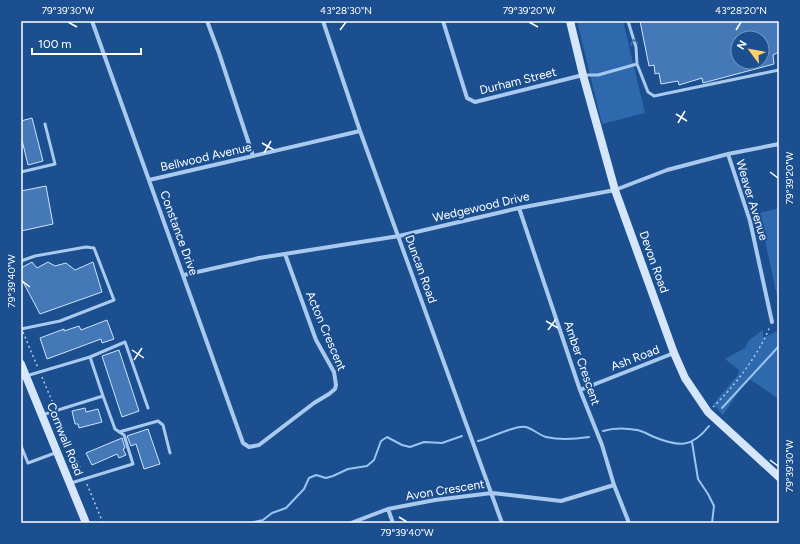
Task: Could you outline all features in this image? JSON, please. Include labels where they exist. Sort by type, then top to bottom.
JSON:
[{"type":"street","name":"Constance Drive","points":[[92,21],[243,442],[249,447],[252,447]]},
{"type":"street","points":[[206,21],[219,53],[253,156]]},
{"type":"street","name":"Duncan Road","points":[[323,21],[360,131],[502,523]]},
{"type":"street","name":"Durham Street","points":[[443,21],[467,98],[475,102],[583,75]]},
{"type":"street","name":"Devon Road","points":[[570,21],[583,75],[615,190],[674,353],[685,378],[708,412],[779,477]]},
{"type":"street","name":"Bellwood Avenue","points":[[149,180],[360,131]]},
{"type":"street","name":"Wedgewood Drive","points":[[184,275],[259,258],[399,236],[519,208],[615,190],[667,170],[728,154],[779,144]]},
{"type":"street","name":"Weaver Avenue","points":[[728,154],[750,221],[772,322]]},
{"type":"street","name":"Amber Crescent","points":[[519,208],[580,390],[602,445],[614,485],[629,523]]},
{"type":"street","name":"Acton Crescent","points":[[252,447],[259,444],[314,402],[335,389],[336,385],[334,372],[316,340],[285,254]]},
{"type":"street","name":"Ash Road","points":[[580,390],[674,353]]},
{"type":"street","name":"Cornwall Road","points":[[21,364],[86,523]]},
{"type":"street","name":"Avon Crescent","points":[[351,523],[388,510],[435,500],[492,493],[561,501],[614,485]]},
{"type":"street","points":[[388,510],[393,523]]},
{"type":"lane","points":[[628,21],[636,47],[637,64],[648,92],[654,96],[779,70]]},
{"type":"lane","points":[[583,75],[598,75],[637,64]]},
{"type":"lane","points":[[21,172],[55,164],[45,124]]},
{"type":"lane","points":[[21,261],[35,256],[86,247],[94,248],[114,300],[60,321],[21,329]]},
{"type":"lane","points":[[26,376],[90,356],[125,342],[148,408]]},
{"type":"lane","points":[[70,484],[133,464],[124,436],[115,429],[90,356]]},
{"type":"lane","points":[[42,414],[103,396]]},
{"type":"lane","points":[[119,432],[158,421],[162,425],[170,453]]},
{"type":"lane","points":[[21,446],[28,463],[57,452]]},
{"type":"path","points":[[708,412],[722,399],[762,346],[772,322]]},
{"type":"path","points":[[21,329],[103,523]]},
{"type":"shaded area","points":[[577,21],[623,21],[645,113],[602,124]]},
{"type":"shaded area","points":[[779,208],[779,305],[759,213]]},
{"type":"shaded area","points":[[763,330],[763,338],[779,330],[779,399],[748,378],[723,415],[713,404],[738,375],[739,370],[725,359],[745,348],[749,340]]},
{"type":"building","points":[[640,21],[779,21],[779,52],[773,55],[774,64],[770,65],[770,30],[730,30],[730,70],[752,70],[703,83],[702,78],[679,85],[678,81],[661,84],[659,73],[655,74],[654,65],[649,66]]},
{"type":"building","points":[[32,118],[43,161],[28,165],[21,136],[21,121]]},
{"type":"building","points":[[46,186],[53,224],[21,231],[21,191]]},
{"type":"building","points":[[32,262],[37,268],[48,262],[55,266],[66,263],[75,270],[93,262],[102,292],[40,314],[21,278],[21,268]]},
{"type":"building","points":[[107,320],[114,339],[102,343],[101,339],[47,359],[40,338],[64,329],[64,331],[79,326],[81,330]]},
{"type":"building","points":[[119,350],[139,411],[122,417],[102,356]]},
{"type":"building","points":[[85,408],[86,412],[98,409],[102,422],[79,428],[78,424],[75,424],[72,411]]},
{"type":"building","points":[[148,429],[160,464],[144,469],[136,444],[131,446],[127,436]]},
{"type":"building","points":[[122,438],[125,448],[123,449],[126,455],[119,458],[117,454],[92,465],[86,453]]},
{"type":"waterway","points":[[722,408],[779,346]]},
{"type":"waterway","points":[[603,431],[633,429],[671,443],[684,444],[697,438],[709,426]]},
{"type":"waterway","points":[[478,441],[521,427],[529,428],[543,436],[556,439],[589,437]]},
{"type":"waterway","points":[[250,523],[263,520],[272,513],[286,508],[304,489],[309,478],[316,475],[326,478],[348,469],[367,466],[374,460],[381,441],[387,437],[402,445],[410,447],[424,442],[442,443],[462,436]]},
{"type":"waterway","points":[[692,442],[698,479],[714,506],[712,523]]}]
